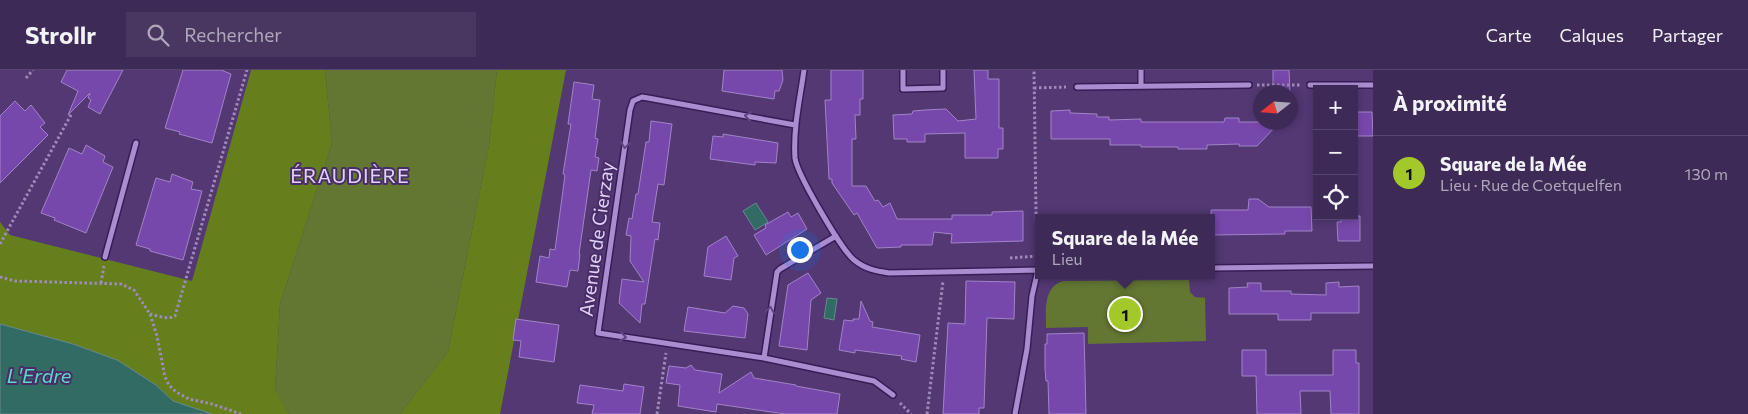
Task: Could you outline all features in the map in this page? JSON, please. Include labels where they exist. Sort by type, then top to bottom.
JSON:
[{"type":"street","points":[[804,70],[796,125],[796,158],[800,174],[836,236],[854,260],[867,268],[889,273],[1035,270]]},
{"type":"street","points":[[903,70],[904,89],[943,88],[943,70]]},
{"type":"street","points":[[1141,70],[1141,86]]},
{"type":"street","points":[[1077,87],[1249,85]]},
{"type":"street","points":[[1310,85],[1373,85]]},
{"type":"street","name":"Avenue de Cierzay","points":[[796,125],[642,97],[633,101],[630,110],[598,333],[764,358],[874,381],[893,395]]},
{"type":"street","points":[[105,257],[136,143]]},
{"type":"street","points":[[764,358],[777,272],[836,236]]},
{"type":"street","points":[[1215,268],[1373,266]]},
{"type":"street","points":[[1015,414],[1027,349],[1032,296],[1036,279]]},
{"type":"path","points":[[26,78],[33,70]]},
{"type":"path","points":[[150,314],[173,318],[175,316],[247,70]]},
{"type":"path","points":[[1034,70],[1036,214]]},
{"type":"path","points":[[1249,85],[1310,85]]},
{"type":"path","points":[[1034,88],[1077,87]]},
{"type":"path","points":[[0,244],[72,114]]},
{"type":"path","points":[[101,283],[105,257]]},
{"type":"path","points":[[0,277],[15,282],[122,284],[134,290],[150,314],[157,336],[165,377],[169,385],[188,399],[212,404],[241,414]]},
{"type":"path","points":[[927,414],[943,281]]},
{"type":"path","points":[[656,414],[668,344]]},
{"type":"path","points":[[893,395],[911,414]]},
{"type":"green space","points":[[251,70],[325,70],[332,143],[280,304],[275,391],[289,414],[212,414],[173,401],[156,385],[117,360],[73,344],[0,324],[0,222],[10,235],[192,281]]},
{"type":"green space","points":[[325,70],[497,70],[489,145],[448,351],[400,414],[289,414],[275,392],[280,304],[332,143]]},
{"type":"green space","points":[[497,70],[566,70],[500,414],[400,414],[448,351],[489,145]]},
{"type":"green space","points":[[1189,280],[1190,292],[1195,297],[1205,298],[1206,341],[1088,344],[1088,327],[1046,328],[1046,307],[1049,294],[1052,288],[1063,281]]},
{"type":"water","points":[[756,203],[768,222],[755,230],[743,211]]},
{"type":"water","points":[[827,298],[837,299],[834,320],[824,318]]},
{"type":"water","name":"L'Erdre","points":[[0,324],[73,344],[117,360],[156,385],[173,401],[212,414],[0,414]]},
{"type":"building","points":[[67,70],[123,70],[100,114],[88,107],[91,100],[88,98],[90,93],[68,115],[78,91],[61,82]]},
{"type":"building","points":[[183,70],[221,70],[231,74],[212,143],[165,128]]},
{"type":"building","points":[[724,70],[782,70],[783,80],[779,91],[775,91],[774,99],[722,91]]},
{"type":"building","points":[[831,70],[863,70],[863,99],[860,99],[860,115],[855,115],[856,139],[852,139],[852,186],[866,186],[875,201],[878,200],[883,207],[890,203],[897,219],[952,219],[952,215],[992,215],[992,212],[1023,211],[1023,241],[951,243],[952,234],[934,232],[932,245],[901,245],[901,247],[877,248],[857,213],[854,215],[832,183],[832,179],[829,179],[825,100],[831,100]]},
{"type":"building","points":[[974,70],[988,70],[988,79],[999,79],[999,128],[1003,128],[1003,149],[998,149],[998,158],[965,158],[965,133],[925,134],[925,142],[907,142],[907,139],[894,139],[893,115],[912,114],[913,111],[946,109],[958,121],[976,119]]},
{"type":"building","points":[[1273,70],[1289,70],[1290,85],[1273,85]]},
{"type":"building","points":[[574,82],[594,85],[592,99],[600,100],[595,138],[598,139],[595,157],[599,158],[597,171],[591,170],[578,271],[570,270],[567,287],[536,282],[540,256],[549,258],[550,249],[555,250],[565,175],[563,174],[571,124],[568,124]]},
{"type":"building","points":[[15,101],[25,111],[31,105],[45,123],[40,127],[48,135],[0,183],[0,116]]},
{"type":"building","points":[[1070,110],[1070,113],[1097,114],[1097,117],[1109,117],[1109,120],[1141,119],[1141,122],[1224,122],[1225,118],[1239,118],[1239,122],[1253,122],[1253,130],[1272,130],[1257,146],[1239,146],[1239,144],[1207,145],[1207,149],[1178,149],[1178,147],[1110,145],[1110,139],[1051,139],[1051,111]]},
{"type":"building","points":[[1358,112],[1372,112],[1373,136],[1358,136]]},
{"type":"building","points":[[651,121],[672,124],[664,185],[658,184],[652,222],[660,223],[658,240],[655,239],[645,304],[642,304],[640,323],[619,303],[622,279],[644,282],[630,261],[631,236],[626,235],[629,218],[632,219],[636,194],[638,194],[646,142],[649,142]]},
{"type":"building","points":[[723,134],[778,143],[776,163],[755,162],[755,165],[710,159],[713,136],[723,137]]},
{"type":"building","points":[[86,145],[105,156],[103,162],[113,167],[86,233],[41,213],[69,148],[82,154]]},
{"type":"building","points":[[172,174],[193,182],[191,189],[202,191],[183,260],[136,245],[156,178],[170,182]]},
{"type":"building","points":[[1249,199],[1258,199],[1269,207],[1311,207],[1312,231],[1285,231],[1285,234],[1215,235],[1215,214],[1211,214],[1211,210],[1248,210]]},
{"type":"building","points":[[788,212],[791,217],[798,213],[807,229],[766,255],[754,235],[766,228],[765,225]]},
{"type":"building","points":[[1358,216],[1360,216],[1360,241],[1338,241],[1337,222],[1341,222],[1341,220],[1358,220]]},
{"type":"building","points":[[726,236],[738,256],[734,258],[731,280],[704,276],[708,247]]},
{"type":"building","points":[[808,273],[821,293],[811,300],[807,350],[779,346],[788,285]]},
{"type":"building","points":[[966,281],[1015,282],[1014,319],[987,318],[984,408],[979,408],[979,414],[943,414],[948,323],[965,324]]},
{"type":"building","points":[[1339,282],[1339,287],[1359,286],[1359,313],[1311,313],[1311,320],[1278,320],[1278,314],[1229,314],[1229,288],[1248,287],[1247,283],[1261,283],[1261,291],[1291,291],[1291,294],[1326,295],[1326,283]]},
{"type":"building","points":[[861,301],[870,321],[873,322],[872,327],[920,335],[916,362],[901,359],[902,356],[855,350],[855,353],[839,350],[844,320],[853,321],[853,319],[859,319]]},
{"type":"building","points":[[733,306],[744,308],[748,314],[745,338],[684,331],[688,307],[725,313]]},
{"type":"building","points":[[516,319],[559,325],[554,362],[519,357],[521,341],[513,340]]},
{"type":"building","points":[[1084,333],[1086,414],[1049,414],[1048,381],[1046,381],[1045,368],[1047,334]]},
{"type":"building","points":[[1242,350],[1266,350],[1266,375],[1333,375],[1333,350],[1356,350],[1356,363],[1359,363],[1359,414],[1331,414],[1330,391],[1300,391],[1301,414],[1257,414],[1256,376],[1242,376]]},
{"type":"building","points":[[691,365],[695,370],[722,374],[719,393],[751,372],[754,378],[840,394],[837,414],[785,414],[717,404],[716,412],[678,406],[680,385],[666,383],[669,366],[686,368]]},
{"type":"building","points":[[624,384],[644,387],[640,414],[592,414],[594,405],[577,403],[580,385],[623,391]]},
{"type":"place","name":"Square de la Mée","points":[[1125,314]]},
{"type":"district","name":"ÉRAUDIÈRE","points":[[350,175]]}]
